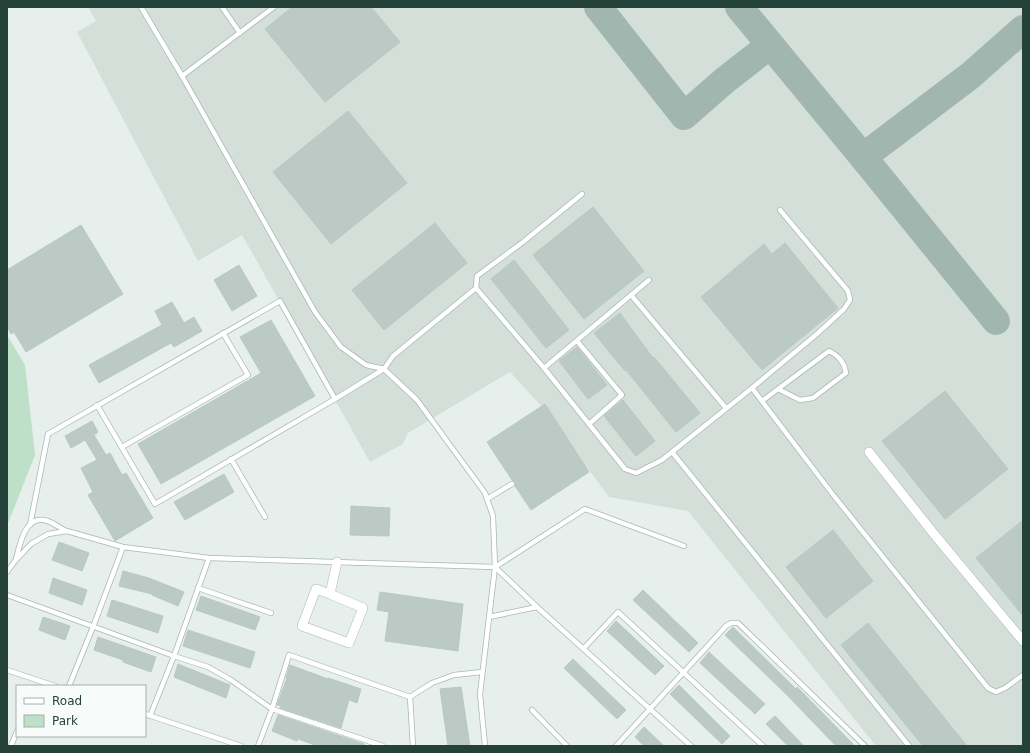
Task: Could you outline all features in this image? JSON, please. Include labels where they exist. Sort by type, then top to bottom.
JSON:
[{"type":"street","points":[[869,452],[934,534],[1023,641]]},
{"type":"street","points":[[330,594],[337,562]]},
{"type":"street","points":[[316,589],[330,594],[363,608],[349,643],[302,626],[316,589]]},
{"type":"lane","points":[[140,7],[182,76],[315,312],[341,347],[366,366],[384,369],[417,400],[485,493],[493,516],[495,566],[480,694],[485,746]]},
{"type":"lane","points":[[222,7],[240,33]]},
{"type":"lane","points":[[182,76],[274,7]]},
{"type":"lane","points":[[582,194],[523,242],[476,276],[476,288],[544,368],[625,469],[636,473],[662,460],[752,388],[818,333],[844,309],[850,300],[848,291],[780,210]]},
{"type":"lane","points":[[544,368],[649,280]]},
{"type":"lane","points":[[97,405],[154,504],[384,369],[393,356],[476,288]]},
{"type":"lane","points":[[631,295],[726,408]]},
{"type":"lane","points":[[30,525],[48,434],[223,333],[280,302],[335,399]]},
{"type":"lane","points":[[122,447],[248,375],[223,333]]},
{"type":"lane","points":[[577,341],[622,395],[589,424]]},
{"type":"lane","points":[[762,401],[778,389],[829,351],[837,355],[844,364],[846,373],[813,398],[800,400],[778,389]]},
{"type":"lane","points":[[752,388],[834,496],[988,688],[996,692],[1005,688],[1023,675]]},
{"type":"lane","points":[[672,452],[909,746]]},
{"type":"lane","points":[[231,459],[265,517]]},
{"type":"lane","points":[[487,499],[512,484]]},
{"type":"lane","points":[[16,560],[25,530],[37,520],[46,520],[67,531],[123,547],[209,558],[495,566],[585,509],[684,546]]},
{"type":"lane","points":[[7,572],[31,544],[48,534],[67,531]]},
{"type":"lane","points":[[69,685],[123,547]]},
{"type":"lane","points":[[209,558],[174,656],[147,715],[241,746]]},
{"type":"lane","points":[[495,566],[537,607],[691,746]]},
{"type":"lane","points":[[198,588],[271,613]]},
{"type":"lane","points":[[7,595],[208,667],[231,680],[272,709],[383,746]]},
{"type":"lane","points":[[489,617],[537,607]]},
{"type":"lane","points":[[584,648],[618,612],[762,746]]},
{"type":"lane","points":[[616,746],[726,626],[731,623],[738,623],[865,746]]},
{"type":"lane","points":[[258,746],[272,709],[289,655],[410,697]]},
{"type":"lane","points":[[7,670],[52,685]]},
{"type":"lane","points":[[410,697],[432,683],[454,675],[482,672]]},
{"type":"lane","points":[[35,685],[37,680]]},
{"type":"lane","points":[[410,697],[413,746]]},
{"type":"lane","points":[[532,710],[567,746]]},
{"type":"lane","points":[[11,746],[16,734]]},
{"type":"shaded area","points":[[88,7],[1023,7],[1023,746],[876,746],[688,511],[609,497],[543,408],[510,372],[408,433],[403,444],[370,462],[242,235],[198,261],[77,32],[96,21]]},
{"type":"green space","points":[[7,335],[25,365],[35,455],[7,526]]},
{"type":"building","points":[[292,7],[371,7],[400,42],[325,102],[265,29]]},
{"type":"building","points":[[348,111],[407,183],[331,244],[273,172]]},
{"type":"building","points":[[593,207],[644,271],[584,319],[533,255]]},
{"type":"building","points":[[435,223],[467,263],[384,330],[352,290]]},
{"type":"building","points":[[81,225],[123,294],[26,352],[14,332],[11,334],[7,326],[7,270]]},
{"type":"building","points":[[785,243],[838,308],[762,370],[701,297],[764,244],[772,254]]},
{"type":"building","points":[[514,260],[569,330],[546,348],[491,279]]},
{"type":"building","points":[[239,265],[257,296],[232,311],[214,280]]},
{"type":"building","points":[[172,302],[184,323],[194,317],[202,331],[174,347],[171,343],[99,383],[89,365],[162,325],[155,311]]},
{"type":"building","points":[[620,313],[653,358],[654,357],[700,413],[676,432],[594,333]]},
{"type":"building","points":[[271,320],[315,396],[161,484],[138,444],[261,373],[240,337]]},
{"type":"building","points":[[577,347],[607,385],[588,399],[559,361]]},
{"type":"building","points":[[945,391],[1008,469],[945,519],[882,441]]},
{"type":"building","points":[[623,400],[655,441],[636,456],[604,416]]},
{"type":"building","points":[[545,404],[589,472],[531,510],[515,486],[515,482],[512,480],[487,442]]},
{"type":"building","points":[[92,421],[98,432],[94,435],[106,455],[110,453],[122,475],[126,473],[153,518],[115,541],[88,495],[93,492],[81,468],[97,460],[85,440],[71,448],[65,436]]},
{"type":"building","points":[[224,474],[234,492],[185,520],[174,502]]},
{"type":"building","points":[[351,506],[390,508],[389,536],[350,535]]},
{"type":"building","points":[[1023,520],[1023,616],[976,558]]},
{"type":"building","points":[[833,530],[873,581],[826,618],[786,567]]},
{"type":"building","points":[[59,542],[89,553],[82,571],[52,560]]},
{"type":"building","points":[[123,571],[149,578],[184,592],[178,606],[152,594],[119,586]]},
{"type":"building","points":[[53,578],[87,590],[82,605],[49,593]]},
{"type":"building","points":[[643,590],[698,643],[689,652],[633,600]]},
{"type":"building","points":[[380,592],[463,604],[458,651],[385,641],[389,612],[377,610]]},
{"type":"building","points":[[201,596],[260,617],[255,630],[196,610]]},
{"type":"building","points":[[112,600],[163,616],[158,633],[107,616]]},
{"type":"building","points":[[43,617],[70,626],[65,640],[39,630]]},
{"type":"building","points":[[616,621],[664,666],[655,675],[607,631]]},
{"type":"building","points":[[868,623],[967,746],[923,746],[841,645]]},
{"type":"building","points":[[733,627],[796,689],[797,687],[855,746],[836,746],[788,696],[725,635]]},
{"type":"building","points":[[188,630],[255,652],[250,668],[183,646]]},
{"type":"building","points":[[98,637],[156,657],[151,672],[94,650]]},
{"type":"building","points":[[709,652],[765,704],[755,714],[700,663]]},
{"type":"building","points":[[573,659],[626,710],[617,719],[564,668]]},
{"type":"building","points":[[178,664],[230,685],[226,698],[174,677]]},
{"type":"building","points":[[290,665],[361,689],[357,703],[349,700],[341,728],[280,708],[281,706],[277,705]]},
{"type":"building","points":[[679,685],[730,736],[722,744],[670,694]]},
{"type":"building","points":[[461,687],[470,746],[448,746],[440,689]]},
{"type":"building","points":[[278,715],[364,744],[364,746],[318,746],[298,739],[297,741],[272,731]]},
{"type":"building","points":[[775,716],[804,746],[788,746],[766,724]]},
{"type":"building","points":[[644,727],[664,746],[644,746],[635,737]]},
{"type":"taxiway","points":[[598,7],[684,116],[724,81],[770,45]]},
{"type":"taxiway","points":[[739,7],[996,321]]},
{"type":"taxiway","points":[[863,157],[971,75],[1023,29]]}]
